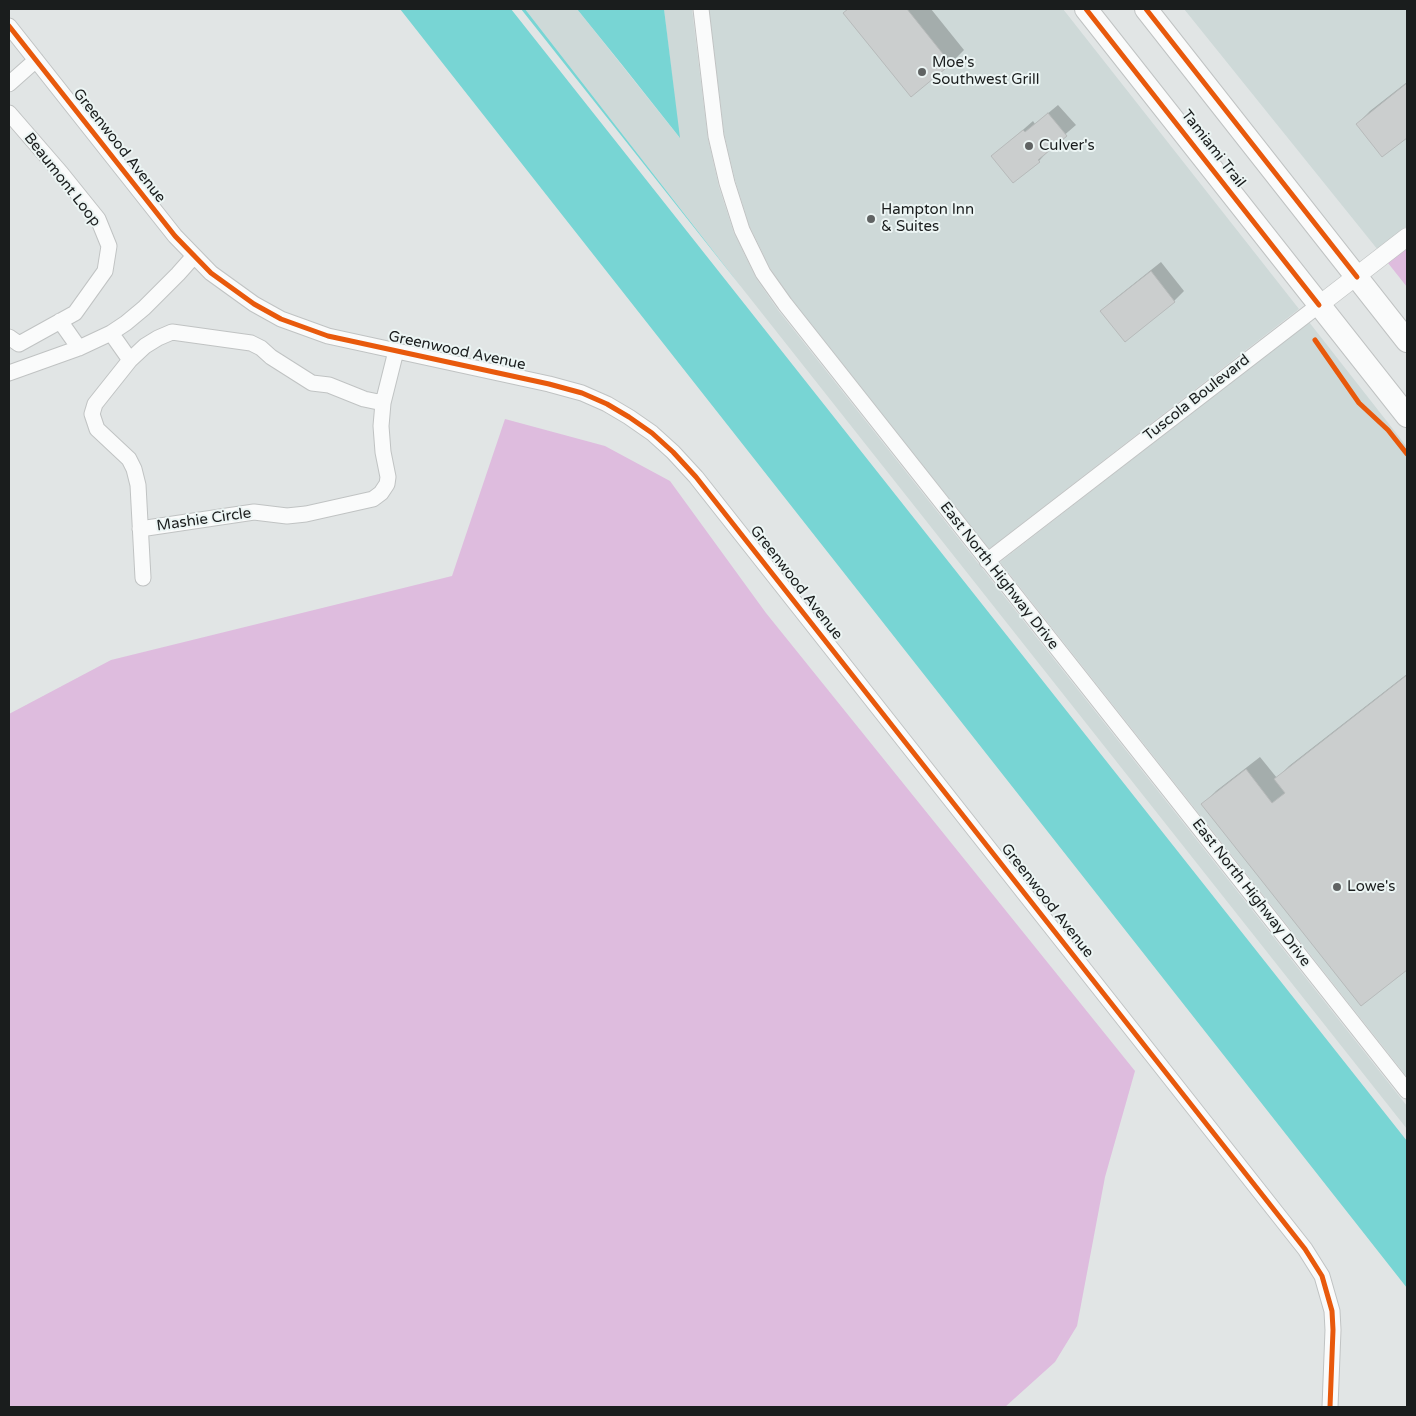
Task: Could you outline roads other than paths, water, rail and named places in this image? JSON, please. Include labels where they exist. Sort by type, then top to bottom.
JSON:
[{"type":"main road","name":"Tamiami Trail","points":[[1086,9],[1407,416]]},
{"type":"main road","points":[[1146,9],[1407,342]]},
{"type":"street","name":"East North Highway Drive","points":[[701,9],[716,136],[727,183],[742,230],[763,273],[784,304],[1407,1091]]},
{"type":"street","name":"Greenwood Avenue","points":[[9,26],[174,236],[211,273],[231,289],[281,319],[328,336],[549,384],[582,393],[607,404],[629,417],[652,433],[673,452],[696,477],[1305,1249],[1322,1276],[1332,1311],[1334,1330],[1330,1407]]},
{"type":"street","points":[[9,84],[36,60]]},
{"type":"street","name":"Beaumont Loop","points":[[9,114],[61,173],[98,219],[109,246],[105,271],[75,313],[18,344],[9,337]]},
{"type":"street","name":"Tuscola Boulevard","points":[[987,561],[1407,237]]},
{"type":"street","points":[[9,373],[79,348],[111,333],[144,308],[194,256]]},
{"type":"street","points":[[60,321],[79,348]]},
{"type":"street","name":"Mashie Circle","points":[[143,578],[138,485],[134,469],[129,459],[97,429],[92,414],[95,404],[130,360],[145,346],[172,332],[251,343],[312,383],[329,385],[383,403]]},
{"type":"street","points":[[111,333],[130,360]]},
{"type":"street","name":"Mashie Circle","points":[[140,529],[254,512],[287,516],[306,514],[373,499],[381,494],[387,484],[388,476],[381,426],[383,403],[396,351]]},
{"type":"water","points":[[400,9],[511,9],[1407,1141],[1407,1288]]},
{"type":"water","points":[[521,9],[525,9],[742,288]]},
{"type":"water","points":[[577,9],[664,9],[680,138],[623,66]]},
{"type":"place","name":"Moe's Southwest Grill","points":[[922,72]]},
{"type":"place","name":"Culver's","points":[[1029,146]]},
{"type":"place","name":"Hampton Inn & Suites","points":[[871,219]]},
{"type":"place","name":"Lowe's","points":[[1337,887]]}]
